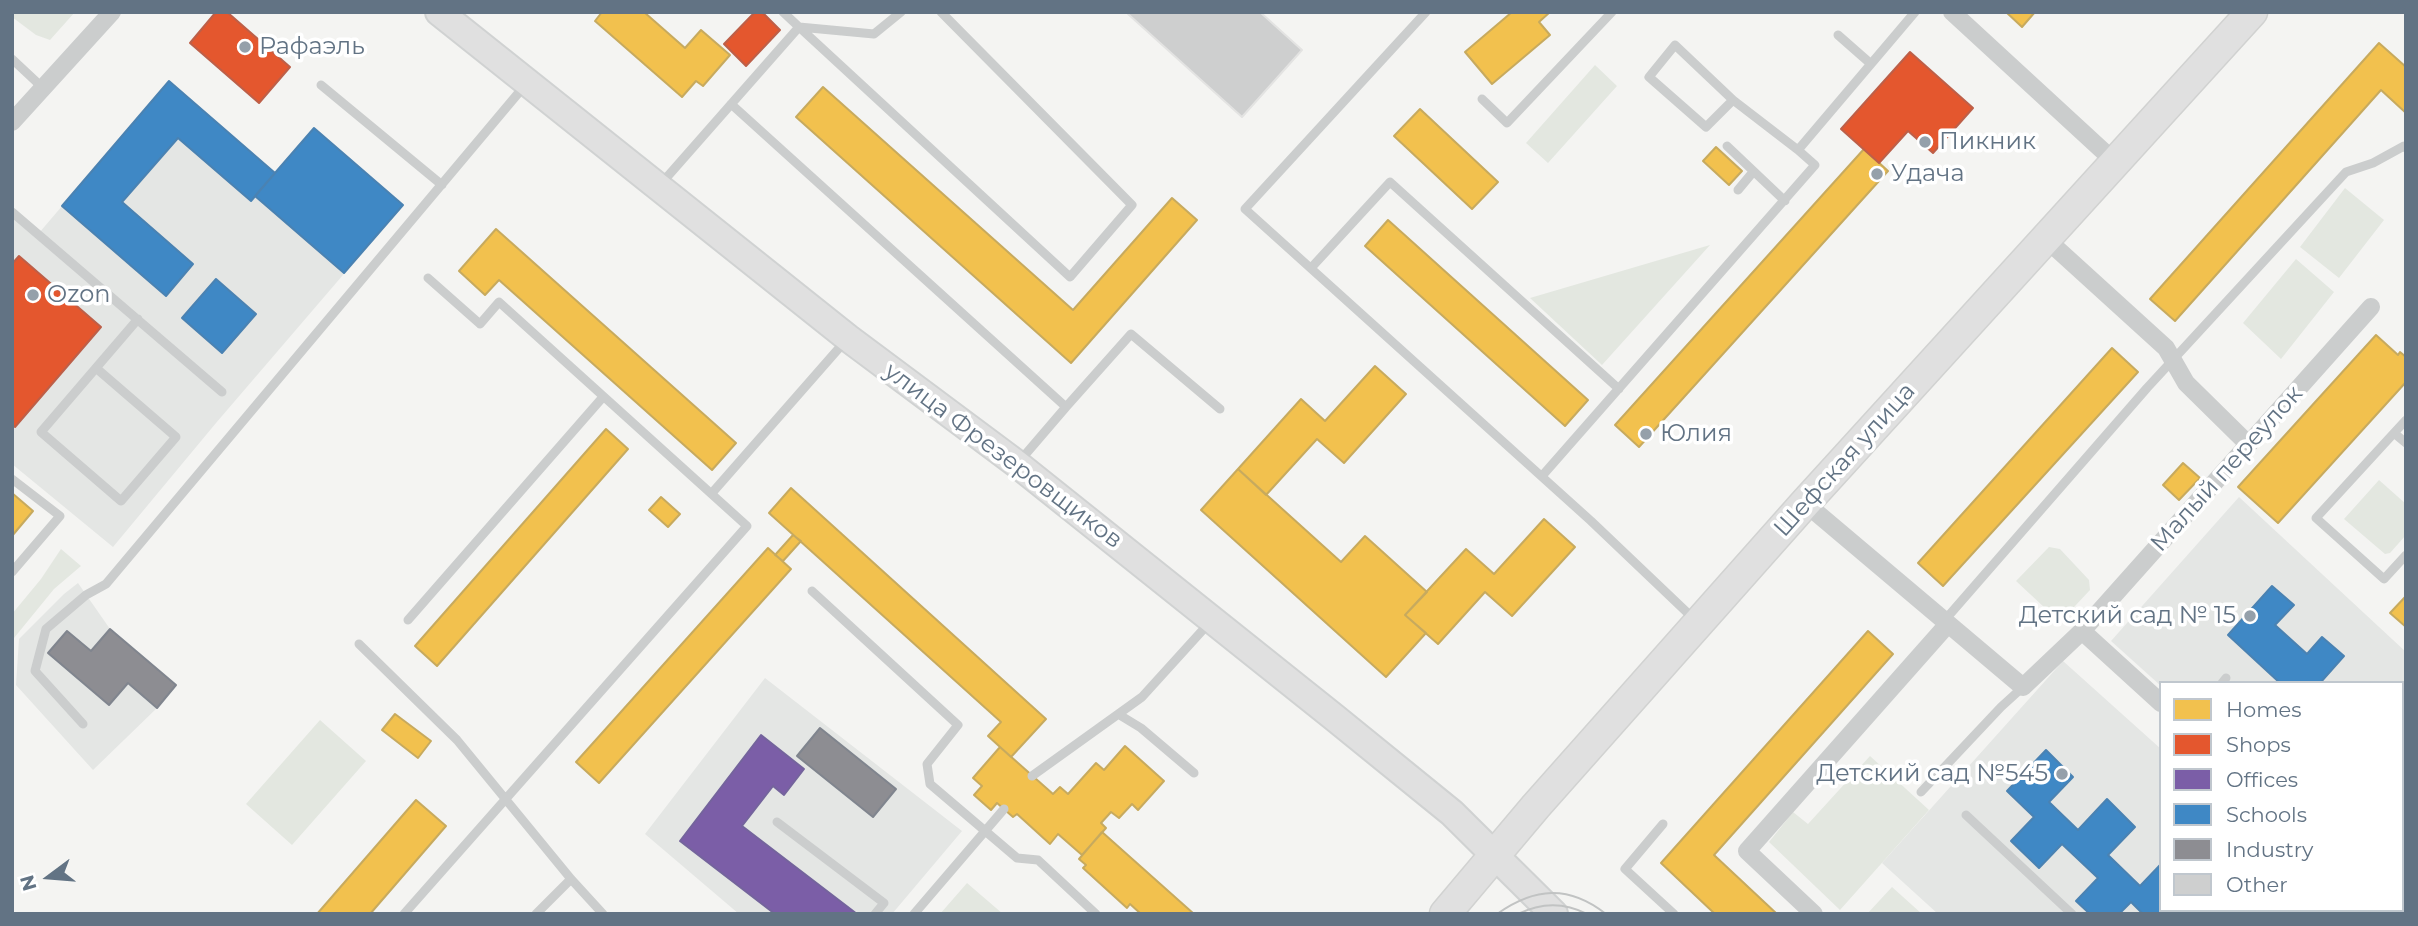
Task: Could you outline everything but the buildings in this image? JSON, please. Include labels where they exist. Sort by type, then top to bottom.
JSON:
[{"type":"main road","name":"улица Фрезеровщиков","points":[[439,12],[848,338],[1017,464],[1452,813],[1554,914]]},
{"type":"main road","name":"Шефская улица","points":[[1445,914],[1536,806],[1805,503],[2252,12]]},
{"type":"street","points":[[12,122],[113,12]]},
{"type":"street","points":[[1952,12],[2115,162]]},
{"type":"street","points":[[2045,238],[2166,348],[2186,383],[2249,444]]},
{"type":"street","name":"Малый переулок","points":[[2023,687],[2082,631],[2371,307]]},
{"type":"street","points":[[1805,503],[2023,687]]},
{"type":"street","points":[[1814,914],[1747,851],[1946,622]]},
{"type":"street","points":[[2082,631],[2159,700]]},
{"type":"lane","points":[[783,12],[1070,277],[1132,205],[941,12]]},
{"type":"lane","points":[[799,27],[874,34],[901,12]]},
{"type":"lane","points":[[1426,12],[1245,209],[1542,476],[1698,623]]},
{"type":"lane","points":[[1482,99],[1507,123],[1612,12]]},
{"type":"lane","points":[[1798,150],[1915,12]]},
{"type":"lane","points":[[659,186],[799,27]]},
{"type":"lane","points":[[1838,34],[1871,64]]},
{"type":"lane","points":[[1542,476],[1815,165],[1733,100],[1675,45],[1649,77],[1706,127],[1733,100]]},
{"type":"lane","points":[[12,59],[44,88]]},
{"type":"lane","points":[[83,724],[35,671],[46,629],[86,595],[106,584],[527,83]]},
{"type":"lane","points":[[321,85],[442,184]]},
{"type":"lane","points":[[731,104],[1066,407]]},
{"type":"lane","points":[[1727,146],[1785,201]]},
{"type":"lane","points":[[1946,622],[2147,388],[2346,172],[2373,163],[2404,146],[2406,148]]},
{"type":"lane","points":[[1738,190],[1754,172]]},
{"type":"lane","points":[[1311,268],[1390,182],[1619,389]]},
{"type":"lane","points":[[12,212],[222,392]]},
{"type":"lane","points":[[404,914],[747,526],[499,302],[480,324],[428,278]]},
{"type":"lane","points":[[96,368],[176,437],[121,501],[41,432],[138,319]]},
{"type":"lane","points":[[1017,464],[1131,334],[1220,409]]},
{"type":"lane","points":[[712,493],[848,338]]},
{"type":"lane","points":[[408,620],[603,397]]},
{"type":"lane","points":[[2406,419],[2316,518],[2384,579],[2406,555]]},
{"type":"lane","points":[[2394,433],[2406,443]]},
{"type":"lane","points":[[12,479],[60,516],[12,572]]},
{"type":"lane","points":[[812,591],[958,725],[927,764],[930,784],[1017,858],[1038,860],[1096,914]]},
{"type":"lane","points":[[1032,776],[1142,697],[1212,619]]},
{"type":"lane","points":[[359,644],[457,740],[570,879],[603,914]]},
{"type":"lane","points":[[1921,792],[2023,687]]},
{"type":"lane","points":[[1118,714],[1141,728],[1194,774]]},
{"type":"lane","points":[[914,914],[1004,809]]},
{"type":"lane","points":[[1966,815],[2073,914]]},
{"type":"lane","points":[[776,822],[884,903],[875,914]]},
{"type":"lane","points":[[1663,824],[1625,869],[1674,914]]},
{"type":"lane","points":[[536,914],[570,879]]},
{"type":"shaded area","points":[[12,12],[75,12],[50,40],[36,35],[12,17]]},
{"type":"shaded area","points":[[1595,65],[1617,86],[1548,163],[1526,143]]},
{"type":"shaded area","points":[[169,81],[275,173],[314,128],[403,205],[113,547],[12,464],[12,212],[39,233]]},
{"type":"shaded area","points":[[2345,188],[2384,220],[2339,278],[2300,247]]},
{"type":"shaded area","points":[[1710,245],[1602,365],[1530,298]]},
{"type":"shaded area","points":[[2296,259],[2334,292],[2281,359],[2243,323]]},
{"type":"shaded area","points":[[2379,480],[2406,504],[2406,535],[2390,553],[2385,554],[2344,519]]},
{"type":"shaded area","name":"Детский сад № 15","points":[[2239,497],[2406,652],[2406,700],[2404,702],[2404,681],[2159,681],[2159,684],[2111,641]]},
{"type":"shaded area","points":[[2049,547],[2060,549],[2089,580],[2090,590],[2060,622],[2016,581]]},
{"type":"shaded area","points":[[61,549],[81,566],[54,589],[14,638],[12,637],[12,614]]},
{"type":"shaded area","points":[[78,583],[110,629],[176,685],[157,708],[93,770],[16,685],[19,639]]},
{"type":"shaded area","name":"Детский сад №545","points":[[2063,661],[2159,747],[2159,912],[2208,912],[1938,914],[1882,863]]},
{"type":"shaded area","points":[[765,678],[962,831],[892,914],[739,914],[645,834]]},
{"type":"shaded area","points":[[320,720],[366,761],[292,845],[246,804]]},
{"type":"shaded area","points":[[1870,756],[1929,810],[1840,910],[1769,842],[1793,812],[1808,824]]},
{"type":"shaded area","points":[[967,883],[1003,914],[940,914]]},
{"type":"shaded area","points":[[1892,887],[1922,914],[1867,914]]},
{"type":"tram line","points":[[1497,914],[1538,894],[1552,893],[1579,898],[1606,914]]},
{"type":"tram line","points":[[1518,914],[1552,905],[1570,907],[1587,914]]},
{"type":"place","name":"Рафаэль","points":[[245,47]]},
{"type":"place","name":"Пикник","points":[[1925,142]]},
{"type":"place","name":"Удача","points":[[1877,174]]},
{"type":"place","name":"Ozon","points":[[33,295]]},
{"type":"place","name":"Юлия","points":[[1646,434]]},
{"type":"place","name":"Детский сад № 15","points":[[2250,616]]},
{"type":"place","name":"Детский сад №545","points":[[2062,774]]}]
